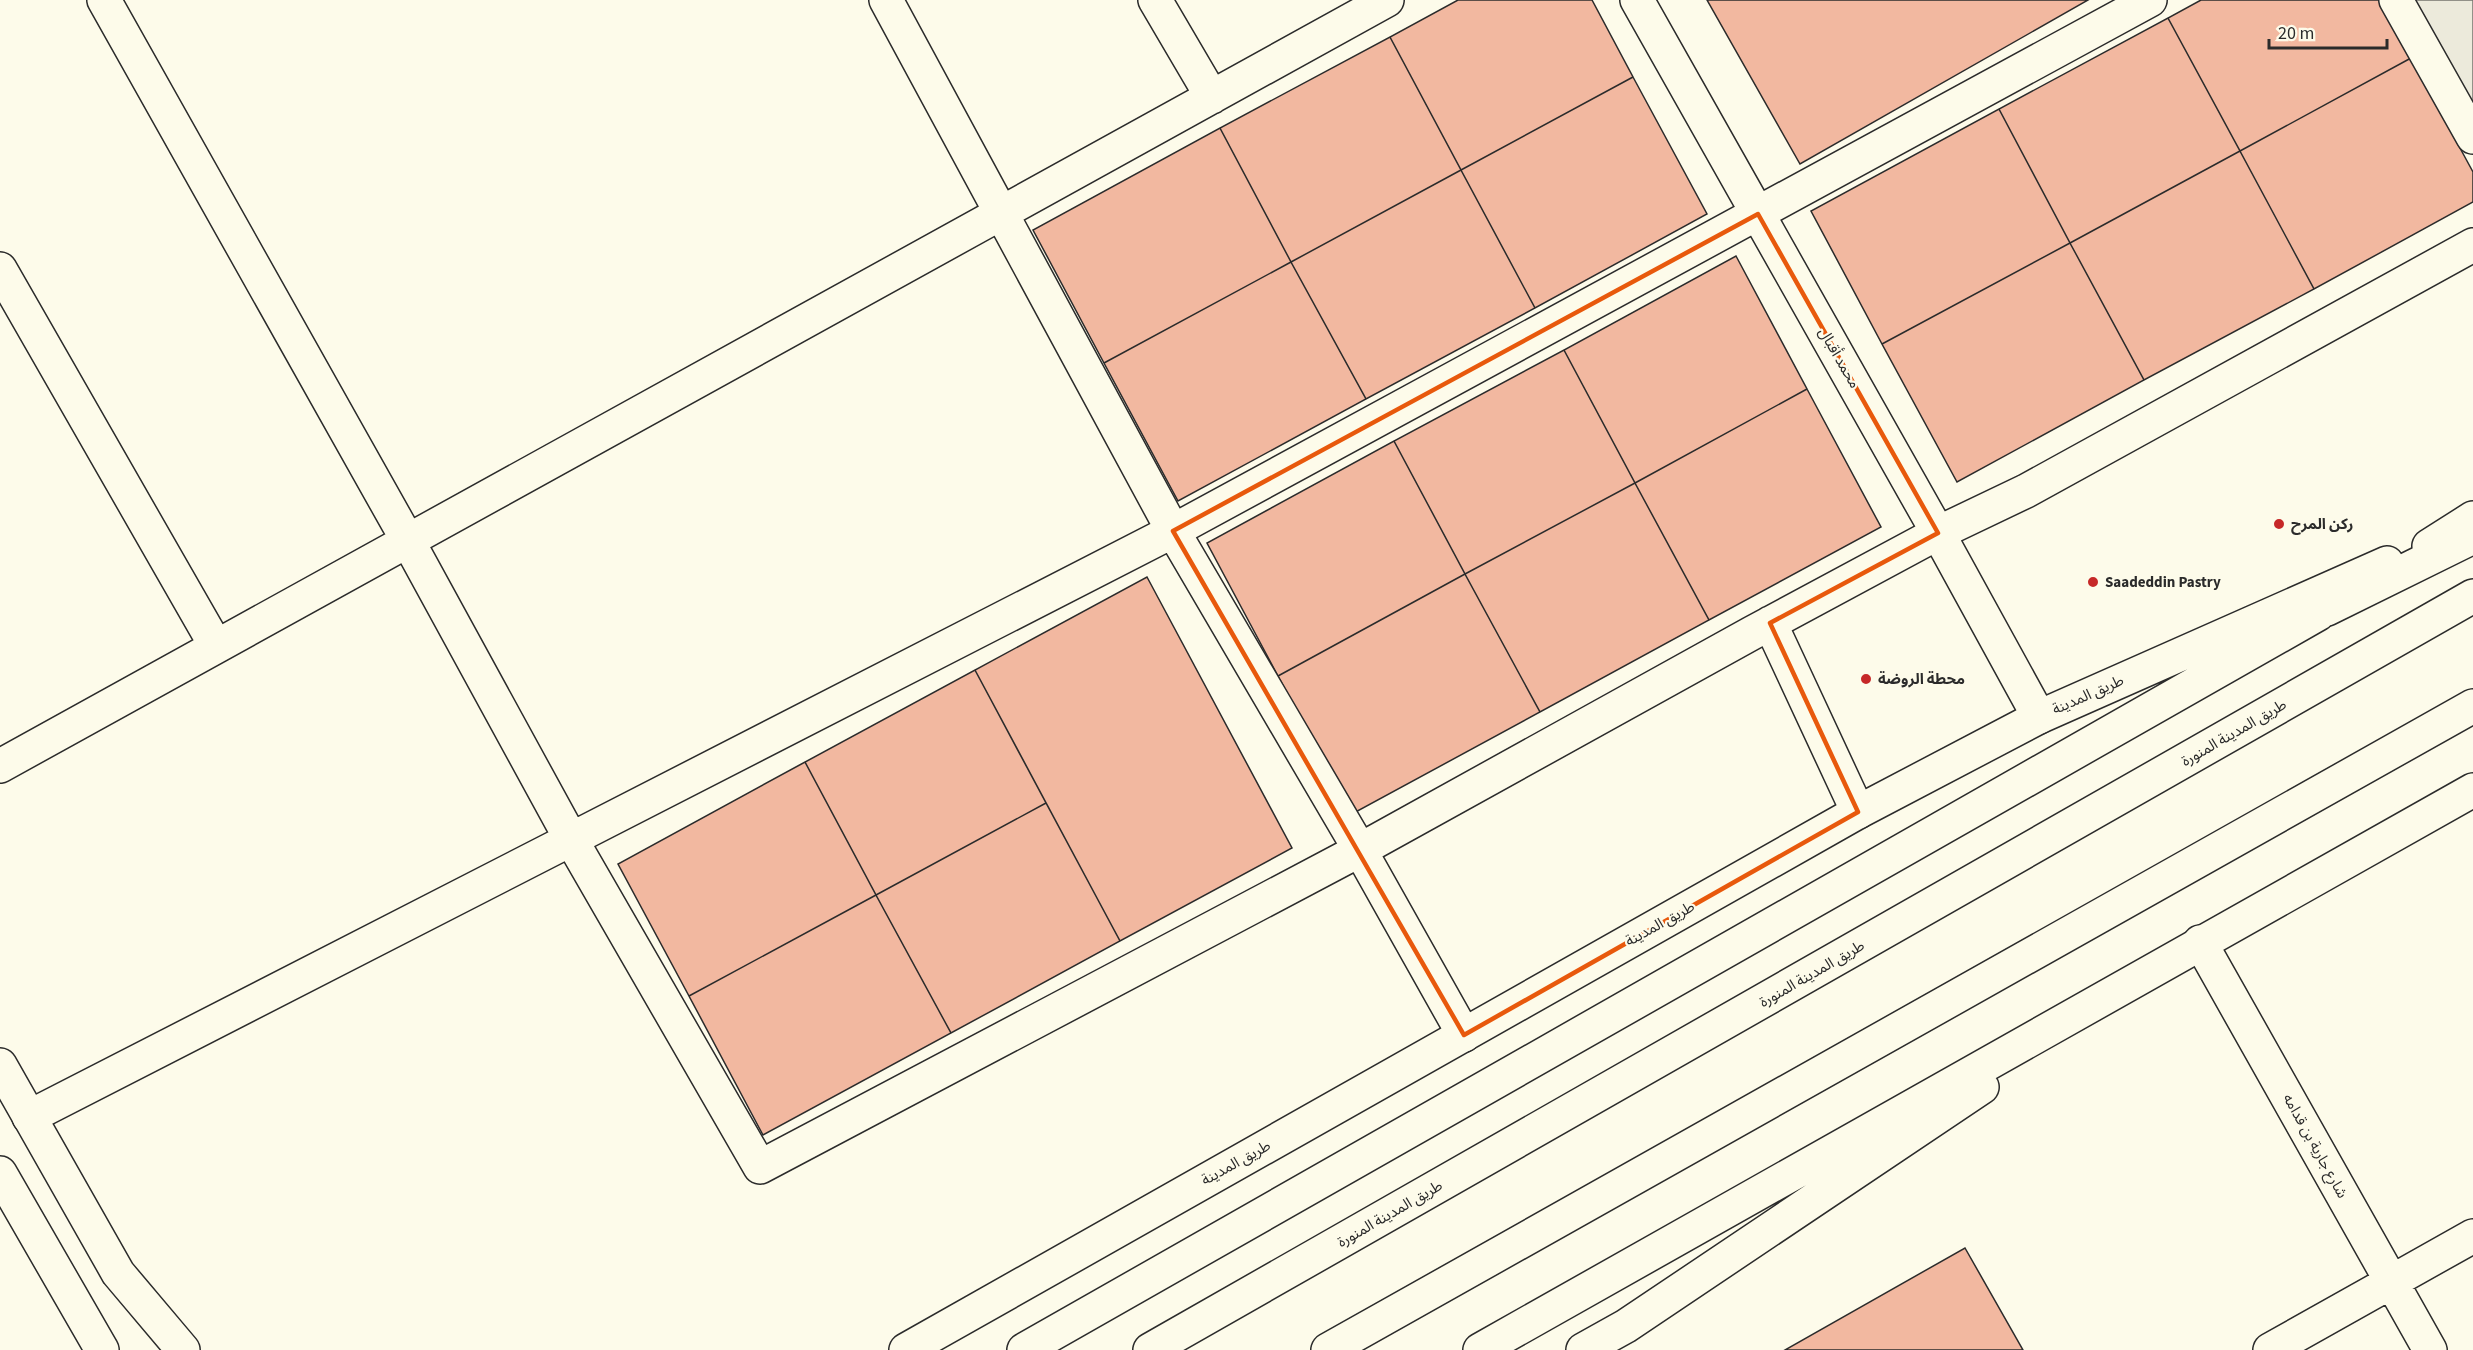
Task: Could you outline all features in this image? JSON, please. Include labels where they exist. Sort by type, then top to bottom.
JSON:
[{"type":"main road","points":[[104,0],[408,541],[572,841],[760,1167],[1360,850],[1761,628],[1938,533],[2026,491],[2473,245]]},
{"type":"main road","points":[[886,0],[1173,531],[1360,850],[1464,1035]]},
{"type":"main road","points":[[1155,0],[1212,97]]},
{"type":"main road","points":[[0,766],[1387,0]]},
{"type":"main road","name":"محمد أقبال","points":[[1636,0],[1938,533],[2039,717]]},
{"type":"main road","points":[[29,1117],[572,841],[1173,531],[2150,0]]},
{"type":"main road","points":[[2396,0],[2473,137]]},
{"type":"main road","points":[[0,269],[216,646]]},
{"type":"main road","name":"طريق المدينة","points":[[1024,1350],[2327,609],[2473,518]]},
{"type":"main road","points":[[2327,609],[2473,537]]},
{"type":"main road","name":"طريق المدينة","points":[[906,1350],[1858,812],[2039,717],[2435,542]]},
{"type":"main road","name":"طريق المدينة المنورة","points":[[1150,1350],[2473,596]]},
{"type":"main road","points":[[1761,628],[1858,812]]},
{"type":"main road","points":[[1328,1350],[2473,706]]},
{"type":"main road","points":[[1480,1350],[2473,790]]},
{"type":"main road","points":[[1583,1350],[1626,1326],[2200,942]]},
{"type":"main road","name":"شارع جارية بن قدامه","points":[[2200,942],[2430,1350]]},
{"type":"main road","points":[[0,1065],[118,1274],[183,1350]]},
{"type":"main road","points":[[0,1173],[102,1350]]},
{"type":"main road","points":[[2270,1350],[2473,1236]]},
{"type":"highlighted area","points":[[1758,214],[1938,533],[1770,623],[1858,812],[1464,1035],[1173,531]]},
{"type":"shaded area","points":[[2396,0],[2473,0],[2473,137]]},
{"type":"building","points":[[1458,0],[1592,0],[1633,77],[1461,170],[1390,37]]},
{"type":"building","points":[[1707,0],[2088,0],[1800,164]]},
{"type":"building","points":[[2201,0],[2380,0],[2411,58],[2240,151],[2168,18]]},
{"type":"building","points":[[2168,18],[2240,151],[2070,243],[1999,109]]},
{"type":"building","points":[[1390,37],[1461,170],[1291,262],[1220,128]]},
{"type":"building","points":[[2411,58],[2473,172],[2473,202],[2314,289],[2240,151]]},
{"type":"building","points":[[1633,77],[1707,214],[1535,308],[1461,170]]},
{"type":"building","points":[[1999,109],[2070,243],[1882,344],[1811,211]]},
{"type":"building","points":[[1220,128],[1291,262],[1104,363],[1033,230]]},
{"type":"building","points":[[2240,151],[2314,289],[2144,380],[2070,243]]},
{"type":"building","points":[[1461,170],[1535,308],[1366,399],[1291,262]]},
{"type":"building","points":[[2070,243],[2144,380],[1957,482],[1882,344]]},
{"type":"building","points":[[1736,256],[1807,389],[1635,483],[1564,350]]},
{"type":"building","points":[[1291,262],[1366,399],[1178,501],[1104,363]]},
{"type":"building","points":[[1564,350],[1635,483],[1465,574],[1394,441]]},
{"type":"building","points":[[1807,389],[1881,527],[1709,620],[1635,483]]},
{"type":"building","points":[[1394,441],[1465,574],[1278,676],[1207,543]]},
{"type":"building","points":[[1635,483],[1709,620],[1540,712],[1465,574]]},
{"type":"building","points":[[1465,574],[1540,712],[1352,814],[1278,676]]},
{"type":"building","points":[[1147,577],[1292,848],[1120,941],[975,670]]},
{"type":"building","points":[[975,670],[1046,803],[876,895],[805,762]]},
{"type":"building","points":[[805,762],[876,895],[689,996],[618,864]]},
{"type":"building","points":[[1046,803],[1120,941],[951,1033],[876,895]]},
{"type":"building","points":[[876,895],[951,1033],[763,1135],[689,996]]},
{"type":"building","points":[[1965,1248],[2023,1350],[1785,1350]]},
{"type":"place","name":"ركن المرح","points":[[2279,524]]},
{"type":"place","name":"Saadeddin Pastry","points":[[2093,582]]},
{"type":"place","name":"محطة الروضة","points":[[1866,679]]}]
